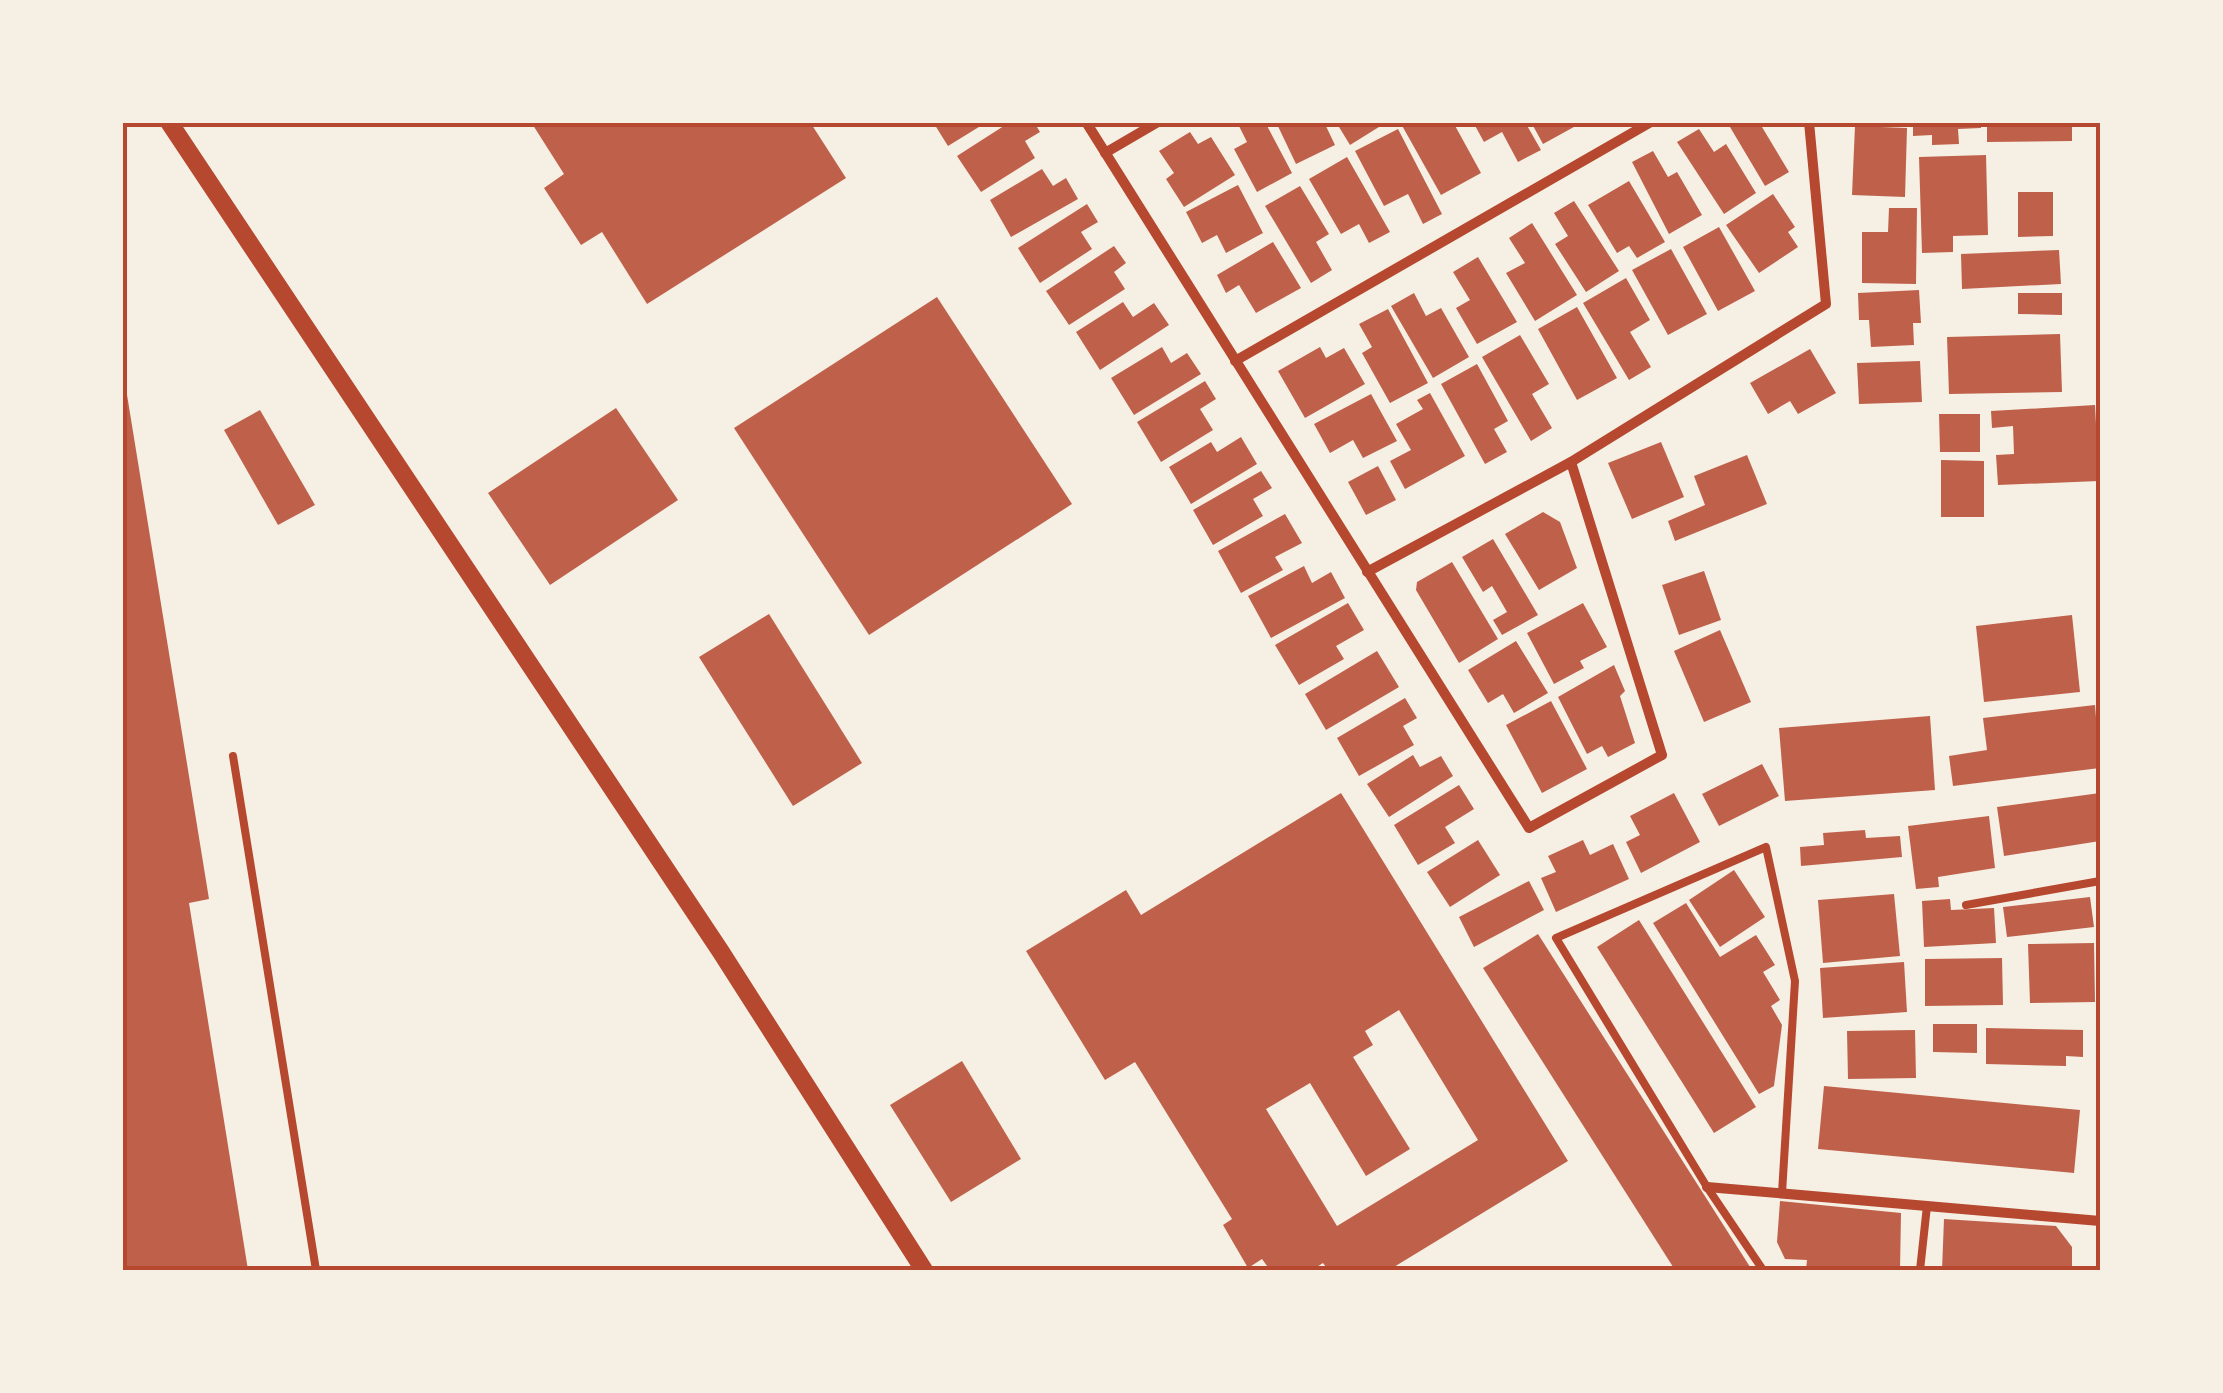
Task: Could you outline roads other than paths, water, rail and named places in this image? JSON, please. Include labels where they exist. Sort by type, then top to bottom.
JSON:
[{"type":"street","points":[[169,122],[721,952],[924,1270]]},
{"type":"street","points":[[1086,122],[1528,828],[1662,755],[1572,462]]},
{"type":"street","points":[[1105,153],[1158,122]]},
{"type":"street","points":[[1236,361],[1651,122]]},
{"type":"street","points":[[1367,572],[1572,462],[1826,304],[1809,122]]},
{"type":"street","points":[[1707,1187],[2100,1222]]},
{"type":"lane","points":[[233,756],[316,1270]]},
{"type":"lane","points":[[1763,1270],[1707,1187],[1556,938],[1766,846],[1795,981],[1782,1193]]},
{"type":"lane","points":[[1966,905],[2100,881]]},
{"type":"lane","points":[[1920,1270],[1927,1206]]}]
